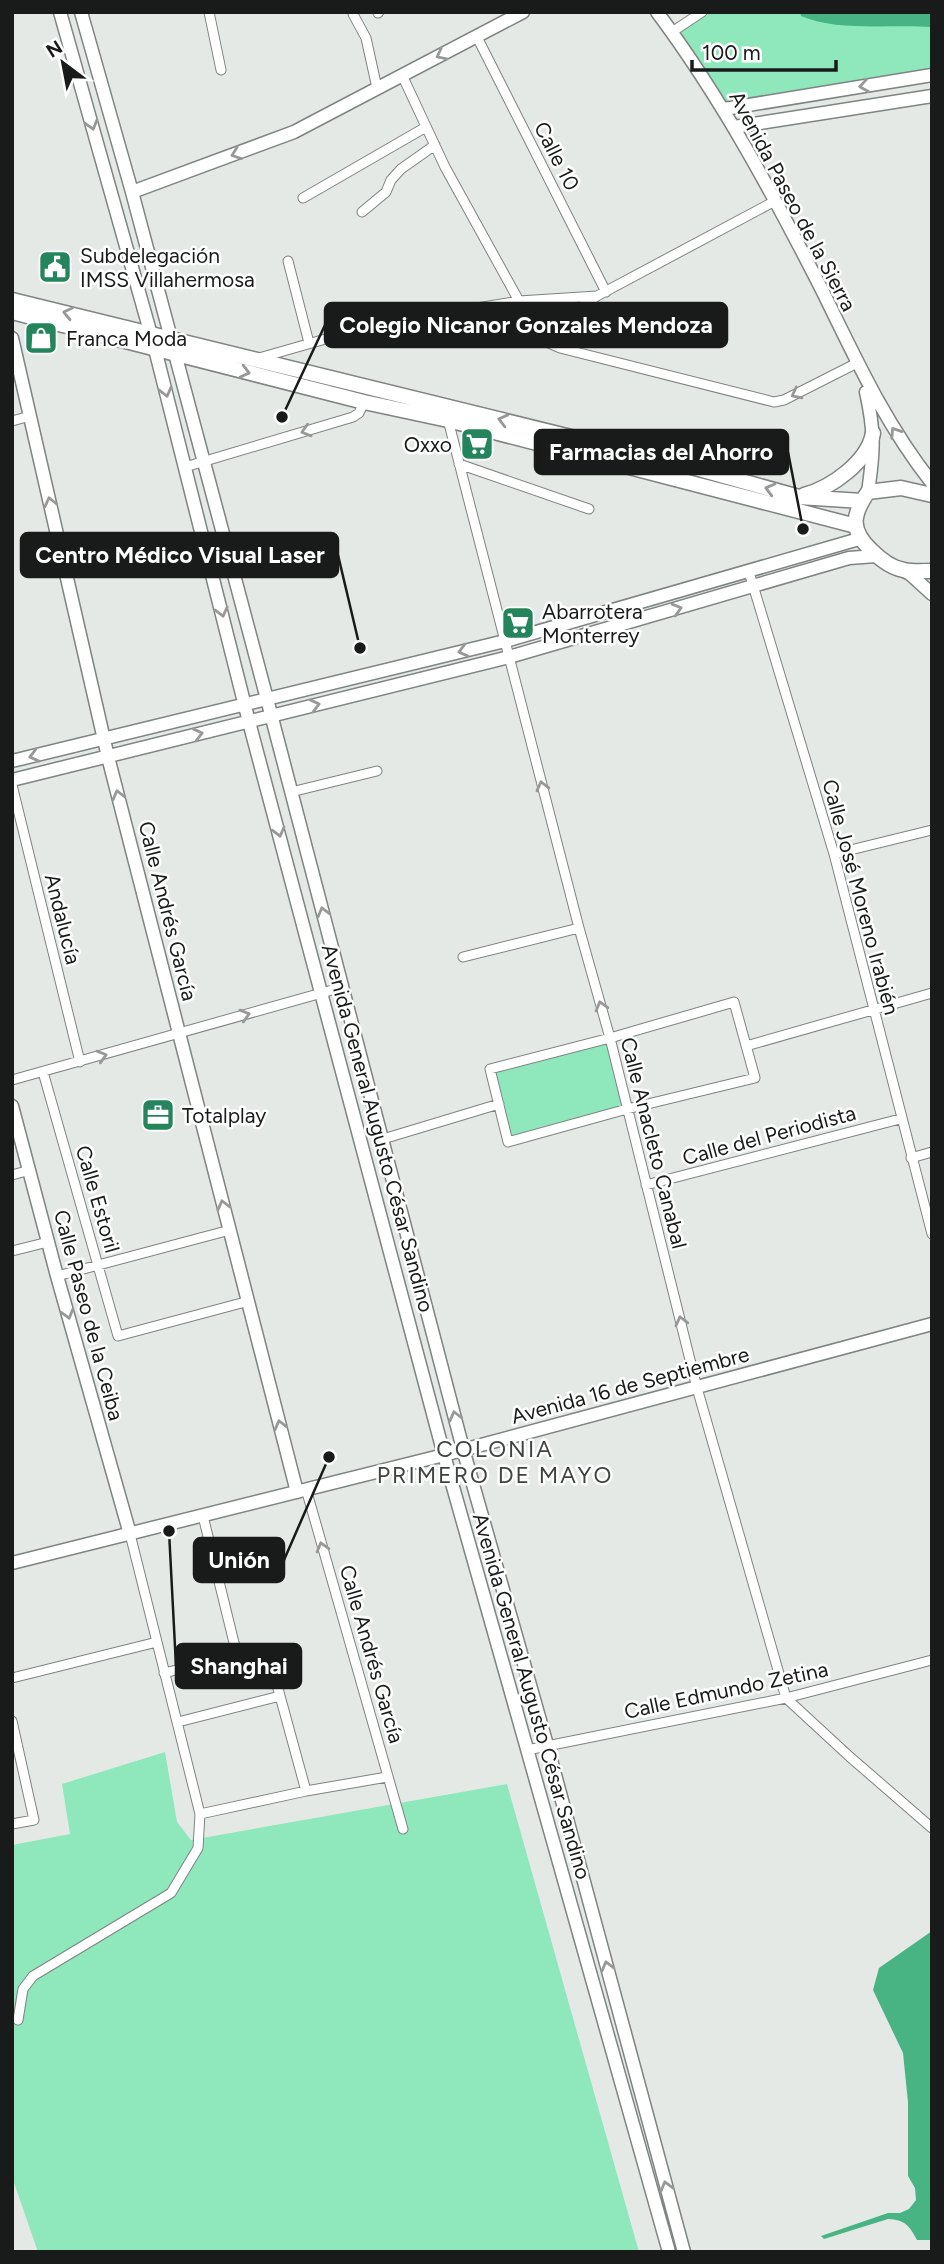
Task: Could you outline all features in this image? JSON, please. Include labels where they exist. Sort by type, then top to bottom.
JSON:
[{"type":"main road","name":"Avenida General Augusto César Sandino","points":[[60,12],[155,349],[249,722],[444,1455],[669,2252]]},
{"type":"main road","name":"Avenida General Augusto César Sandino","points":[[81,12],[132,192],[267,699],[463,1449],[547,1745],[684,2252]]},
{"type":"main road","points":[[132,192],[294,132],[523,12]]},
{"type":"main road","name":"Avenida Paseo de la Sierra","points":[[657,12],[724,109],[775,201],[863,378],[901,441],[932,483]]},
{"type":"main road","points":[[724,109],[932,75]]},
{"type":"main road","points":[[734,127],[932,96]]},
{"type":"main road","points":[[12,300],[256,359],[857,532],[876,556],[910,574],[932,594]]},
{"type":"main road","points":[[12,312],[364,402],[446,413],[681,464],[796,496],[865,496],[901,488],[932,495]]},
{"type":"main road","name":"Calle Andrés García","points":[[12,338],[15,361],[108,757],[230,1230],[301,1490]]},
{"type":"main road","name":"Avenida Paseo de la Sierra","points":[[863,378],[874,449],[865,496]]},
{"type":"main road","points":[[796,496],[807,495],[836,479],[869,449],[873,433]]},
{"type":"main road","points":[[857,532],[865,496]]},
{"type":"main road","points":[[12,761],[505,641],[749,572],[857,532]]},
{"type":"main road","points":[[12,780],[509,656],[849,558],[876,556]]},
{"type":"main road","points":[[902,570],[932,571]]},
{"type":"main road","name":"Calle Paseo de la Ceiba","points":[[12,1107],[130,1534]]},
{"type":"main road","name":"Avenida 16 de Septiembre","points":[[12,1563],[444,1455],[932,1324]]},
{"type":"street","points":[[209,12],[221,69]]},
{"type":"street","points":[[672,32],[702,12]]},
{"type":"street","points":[[352,14],[366,37],[377,88]]},
{"type":"street","name":"Calle 10","points":[[477,37],[602,294]]},
{"type":"street","points":[[402,75],[435,145],[519,301]]},
{"type":"street","points":[[303,198],[426,127]]},
{"type":"street","points":[[362,212],[386,192],[389,182],[401,169],[435,145]]},
{"type":"street","points":[[775,201],[602,294],[545,332],[542,337],[544,341],[560,348],[776,402],[857,363]]},
{"type":"street","points":[[288,261],[309,343]]},
{"type":"street","points":[[256,359],[378,324],[519,301],[602,294]]},
{"type":"street","points":[[185,467],[354,417],[364,402]]},
{"type":"street","name":"Calle Anacleto Canabal","points":[[446,413],[610,1038],[698,1388],[786,1698]]},
{"type":"street","points":[[12,421],[30,416]]},
{"type":"street","points":[[459,464],[589,509]]},
{"type":"street","name":"Calle José Moreno Irabién","points":[[749,572],[834,854],[900,1119],[932,1234]]},
{"type":"street","points":[[291,792],[377,771]]},
{"type":"street","name":"Andalucía","points":[[12,785],[80,1062]]},
{"type":"street","points":[[834,854],[932,830]]},
{"type":"street","points":[[463,957],[579,928]]},
{"type":"street","points":[[12,1080],[343,987]]},
{"type":"street","points":[[746,1046],[932,993]]},
{"type":"street","points":[[734,1002],[746,1046],[755,1078],[626,1109],[508,1142],[490,1069],[734,1002]]},
{"type":"street","name":"Calle Estoril","points":[[43,1072],[118,1336],[249,1301]]},
{"type":"street","points":[[383,1139],[499,1104]]},
{"type":"street","name":"Calle del Periodista","points":[[646,1185],[900,1119]]},
{"type":"street","points":[[911,1158],[932,1152]]},
{"type":"street","points":[[12,1175],[30,1170]]},
{"type":"street","points":[[57,1276],[230,1230]]},
{"type":"street","points":[[12,1251],[48,1242]]},
{"type":"street","name":"Calle Andrés García","points":[[301,1490],[403,1829]]},
{"type":"street","points":[[203,1516],[237,1655]]},
{"type":"street","points":[[18,2020],[23,1989],[33,1976],[171,1893],[198,1848],[201,1814],[130,1534]]},
{"type":"street","points":[[12,1678],[157,1642]]},
{"type":"street","points":[[164,1673],[237,1655],[268,1652],[306,1791]]},
{"type":"street","name":"Calle Edmundo Zetina","points":[[527,1749],[786,1698],[932,1660]]},
{"type":"street","points":[[178,1722],[280,1696]]},
{"type":"street","points":[[786,1698],[932,1828]]},
{"type":"street","points":[[12,1721],[34,1820],[12,1824]]},
{"type":"street","points":[[201,1814],[387,1777]]},
{"type":"shaded area","points":[[702,12],[932,12],[932,75],[724,109],[672,32]]},
{"type":"shaded area","points":[[800,12],[932,12],[932,27],[848,26],[816,21],[801,16]]},
{"type":"shaded area","points":[[610,1038],[627,1109],[508,1142],[490,1069]]},
{"type":"shaded area","points":[[165,1752],[177,1822],[191,1840],[507,1784],[639,2252],[38,2252],[12,2177],[12,1845],[70,1834],[62,1784]]},
{"type":"shaded area","points":[[932,1931],[932,2240],[917,2240],[906,2224],[888,2219],[824,2239],[821,2236],[888,2213],[900,2213],[909,2209],[916,2200],[915,2188],[908,2176],[908,2102],[903,2053],[873,1990],[879,1968]]},
{"type":"place","name":"Subdelegación IMSS Villahermosa","points":[[55,267]]},
{"type":"place","name":"Franca Moda","points":[[41,338]]},
{"type":"place","name":"Colegio Nicanor Gonzales Mendoza","points":[[282,417]]},
{"type":"place","name":"Oxxo","points":[[477,444]]},
{"type":"place","name":"Farmacias del Ahorro","points":[[803,529]]},
{"type":"place","name":"Abarrotera Monterrey","points":[[518,623]]},
{"type":"place","name":"Centro Médico Visual Laser","points":[[360,648]]},
{"type":"place","name":"Totalplay","points":[[158,1115]]},
{"type":"place","name":"Unión","points":[[329,1457]]},
{"type":"place","name":"Shanghai","points":[[169,1531]]},
{"type":"district","name":"COLONIA PRIMERO DE MAYO","points":[[495,1462]]}]
